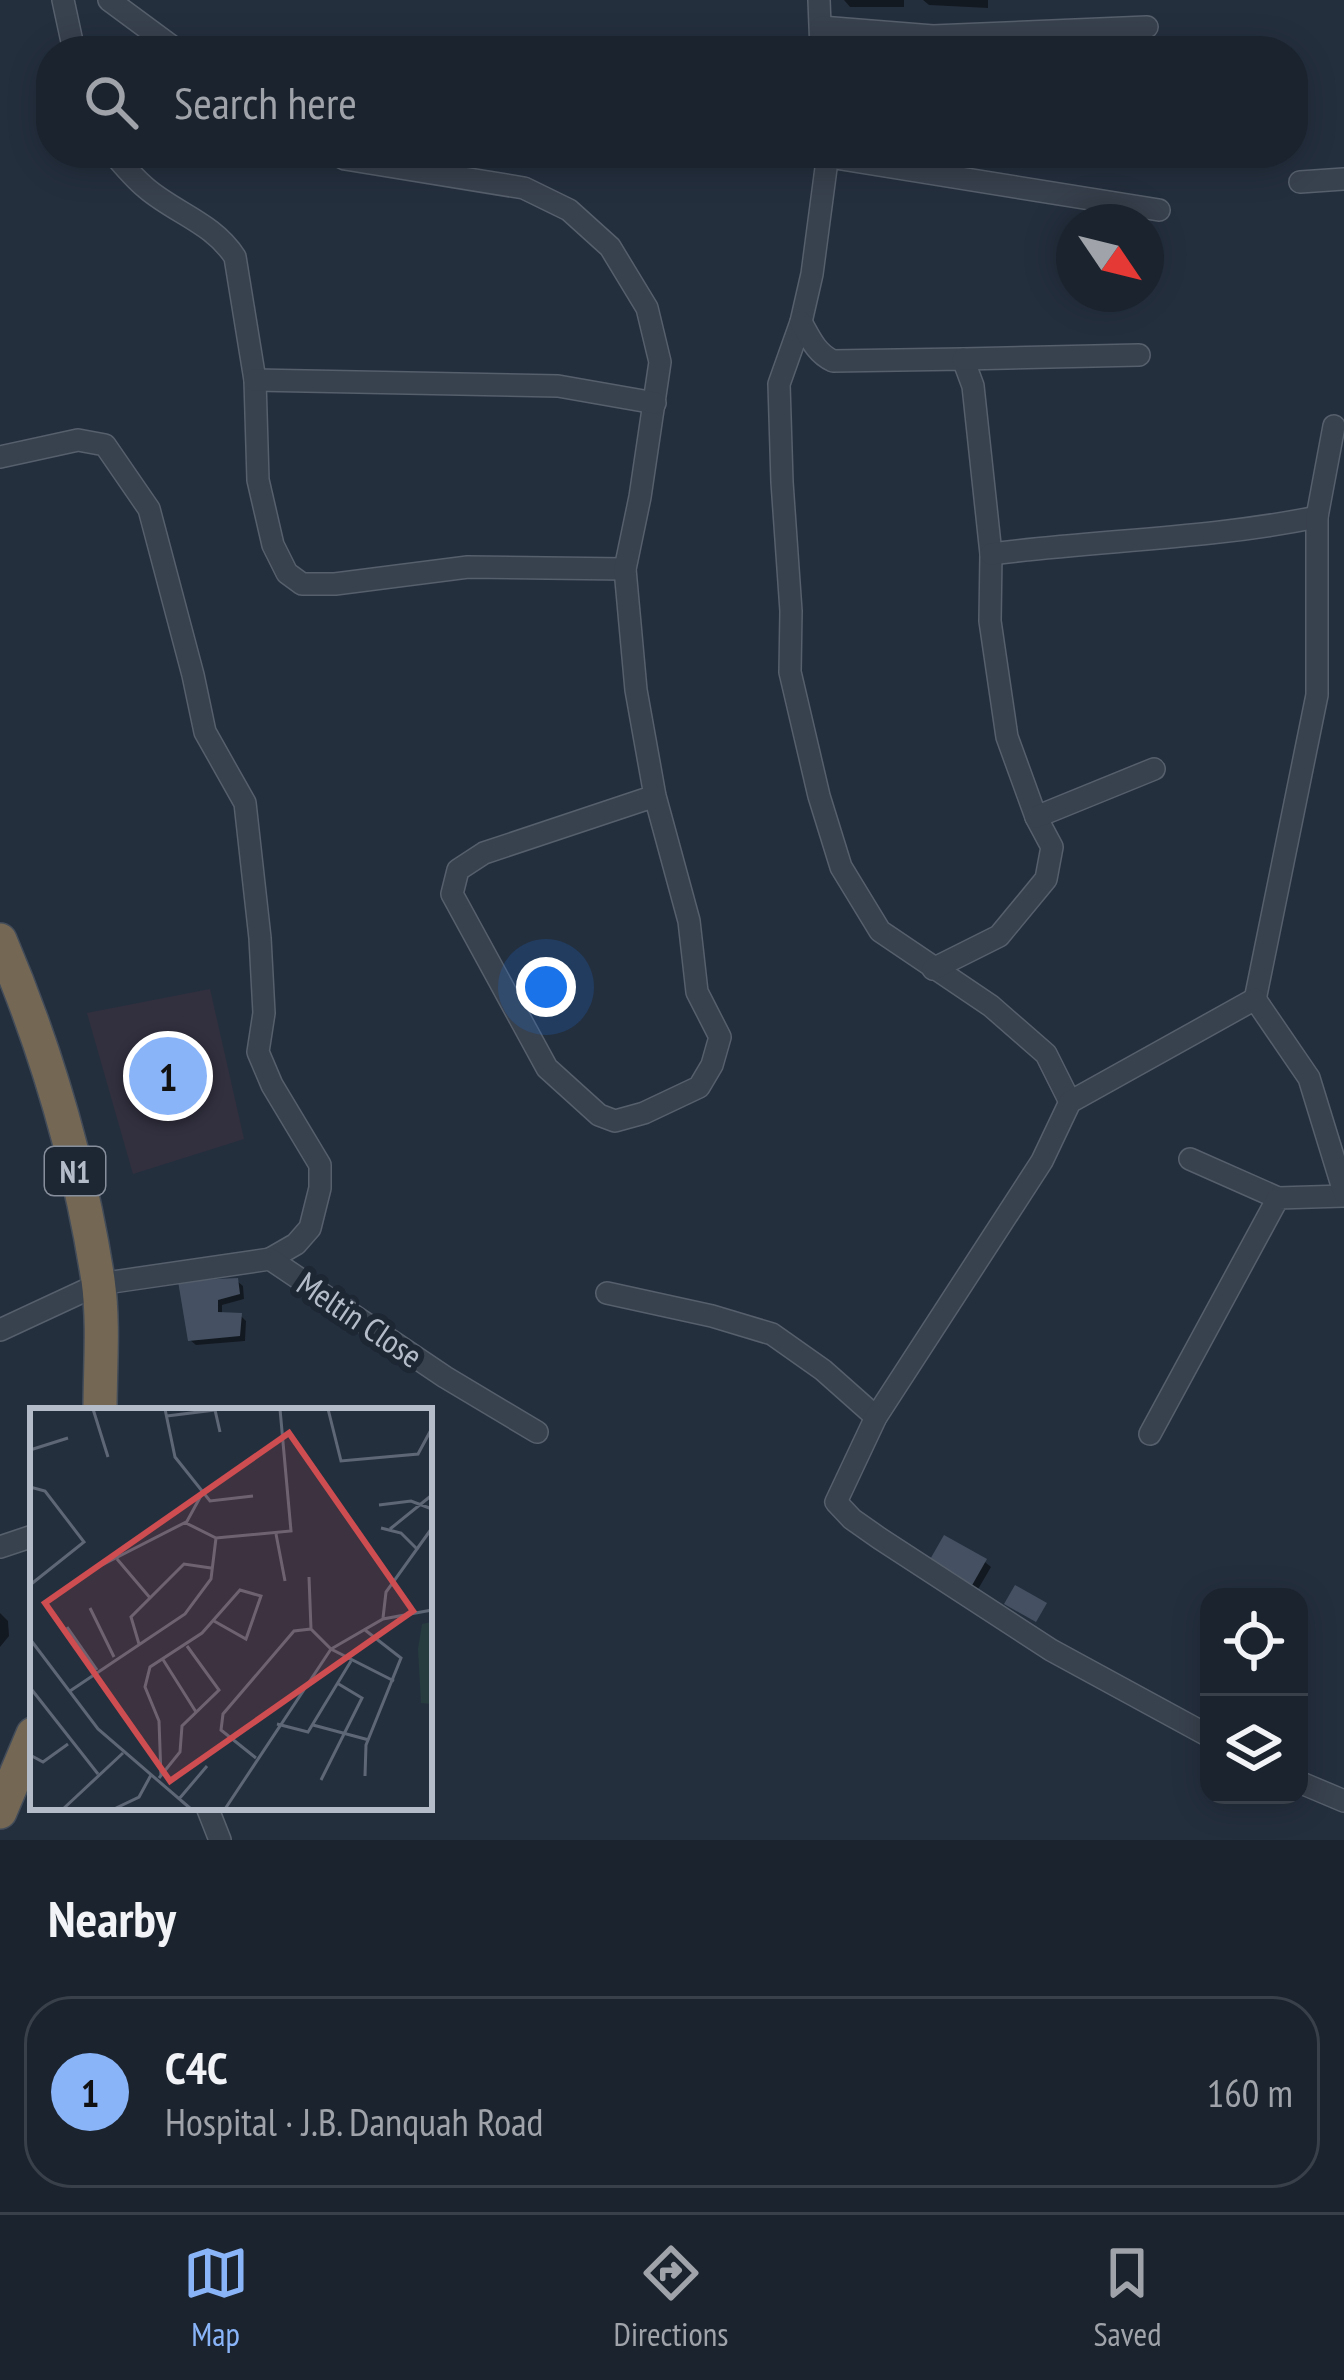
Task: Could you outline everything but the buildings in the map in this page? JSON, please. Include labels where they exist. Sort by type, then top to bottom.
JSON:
[{"type":"highway","name":"N1","points":[[0,940],[53,1081],[74,1168],[98,1284],[100,1408]]},
{"type":"highway","points":[[0,1812],[30,1741]]},
{"type":"street","points":[[62,0],[70,36]]},
{"type":"street","points":[[109,0],[158,36]]},
{"type":"street","points":[[819,0],[821,36]]},
{"type":"street","points":[[821,27],[933,36],[1147,27]]},
{"type":"street","points":[[127,168],[146,188],[205,225],[235,257],[255,380],[258,480],[273,545],[286,573],[302,584],[335,584],[468,567],[626,569]]},
{"type":"street","points":[[405,168],[524,188],[568,210],[610,247],[647,308],[660,362],[626,569],[635,690],[655,796],[689,921],[697,992],[720,1037],[712,1065],[698,1087],[615,1121],[599,1115],[547,1068],[452,894],[458,870],[484,854],[655,796]]},
{"type":"street","points":[[826,168],[812,274],[801,322],[778,384],[790,672],[819,796],[841,867],[880,931],[991,1006],[1046,1054],[1070,1102]]},
{"type":"street","points":[[906,168],[1123,204]]},
{"type":"street","points":[[1300,182],[1344,179]]},
{"type":"street","points":[[801,322],[814,347],[833,361],[1139,355]]},
{"type":"street","points":[[933,969],[999,936],[1046,880],[1052,847],[1006,736],[990,621],[991,554],[974,386],[963,359]]},
{"type":"street","points":[[255,380],[558,386],[655,403]]},
{"type":"street","points":[[1190,1160],[1278,1198],[1344,1194],[1309,1078],[1255,1000],[1317,695],[1317,517],[1334,426]]},
{"type":"street","points":[[0,457],[78,440],[105,445],[149,509],[205,732],[245,803],[264,1013],[258,1052],[320,1165],[320,1188],[310,1228],[296,1244],[270,1259]]},
{"type":"street","points":[[991,554],[1261,529],[1317,517]]},
{"type":"street","points":[[1036,817],[1154,769]]},
{"type":"street","points":[[1200,1731],[1051,1650],[852,1520],[836,1502],[876,1417],[1042,1161],[1070,1102],[1255,1000]]},
{"type":"street","points":[[1150,1434],[1278,1198]]},
{"type":"street","name":"Meltin Close","points":[[0,1330],[98,1284],[270,1259],[445,1377],[537,1432]]},
{"type":"street","points":[[607,1293],[772,1334],[823,1370],[876,1417]]},
{"type":"street","points":[[0,1547],[30,1536]]},
{"type":"street","points":[[1308,1786],[1344,1801]]},
{"type":"street","points":[[208,1810],[220,1840]]},
{"type":"shaded area","points":[[210,989],[244,1139],[133,1174],[87,1013]]},
{"type":"place","name":"C4C","points":[[168,1076]]}]
